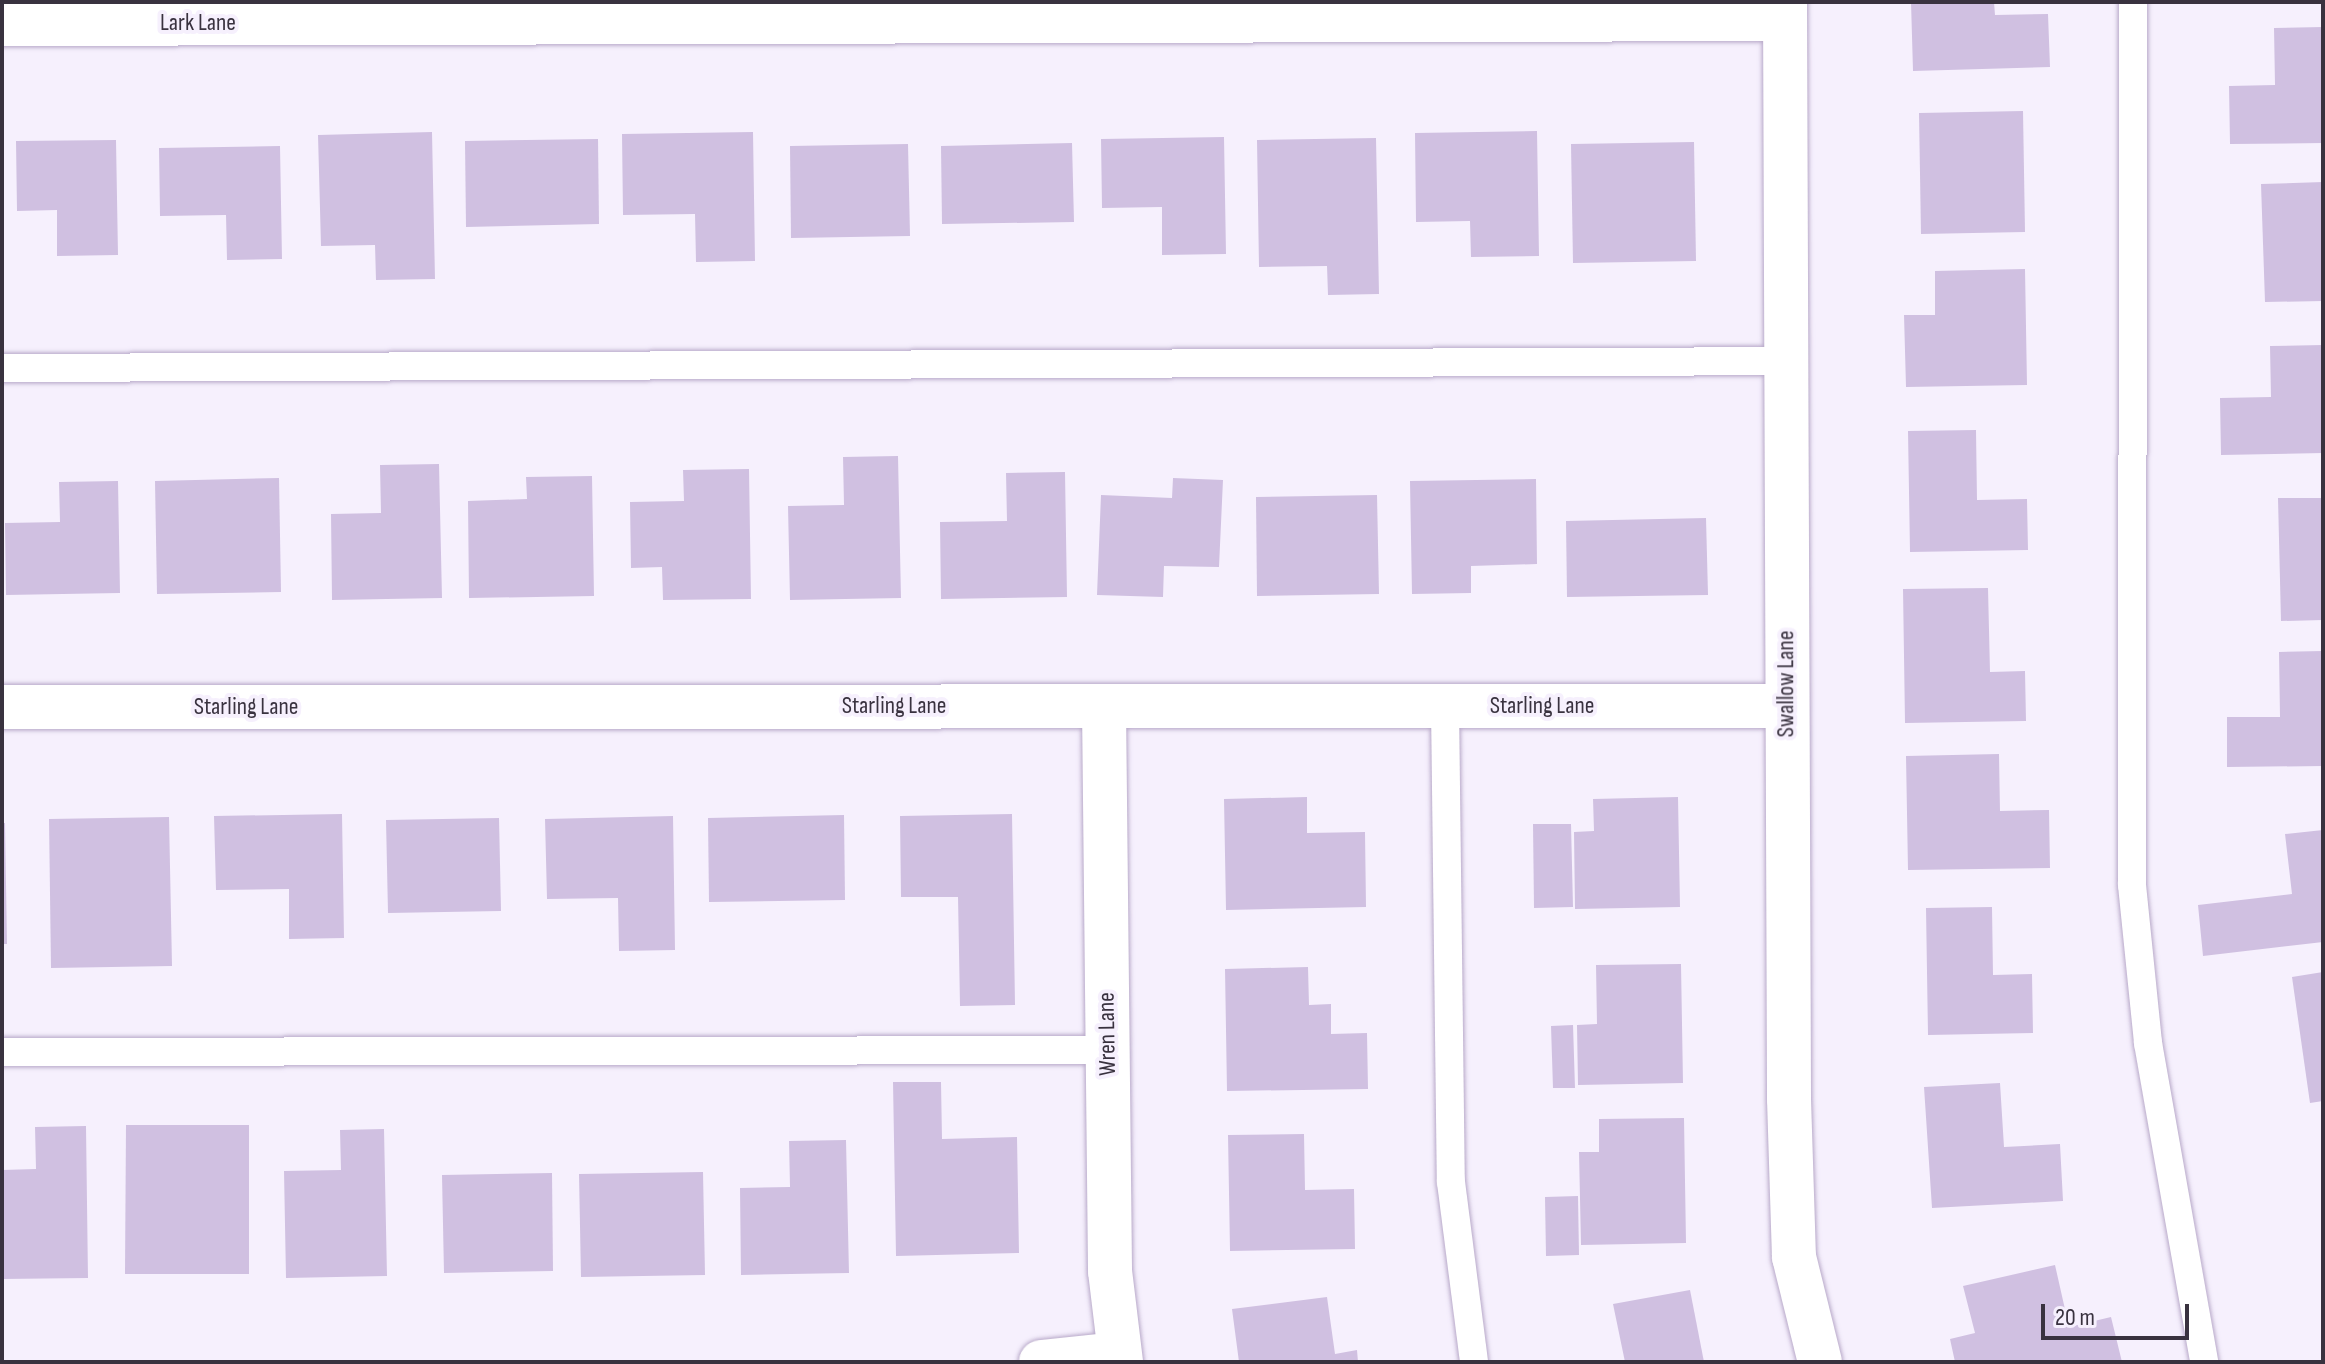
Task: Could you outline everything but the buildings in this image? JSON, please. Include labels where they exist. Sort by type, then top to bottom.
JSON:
[{"type":"street","name":"Lark Lane","points":[[2,24],[1785,10]]},
{"type":"street","name":"Swallow Lane","points":[[1785,10],[1786,706],[1794,1257],[1820,1362]]},
{"type":"street","name":"Wren Lane","points":[[1104,706],[1110,1271],[1120,1358]]},
{"type":"street","name":"Starling Lane","points":[[2,707],[1786,706]]},
{"type":"street","points":[[1041,1362],[1120,1358]]},
{"type":"lane","points":[[2133,2],[2132,885],[2148,1043],[2204,1362]]},
{"type":"lane","points":[[2,368],[1786,361]]},
{"type":"lane","points":[[1445,706],[1451,1182],[1474,1362]]},
{"type":"lane","points":[[2,1052],[1107,1050]]}]
